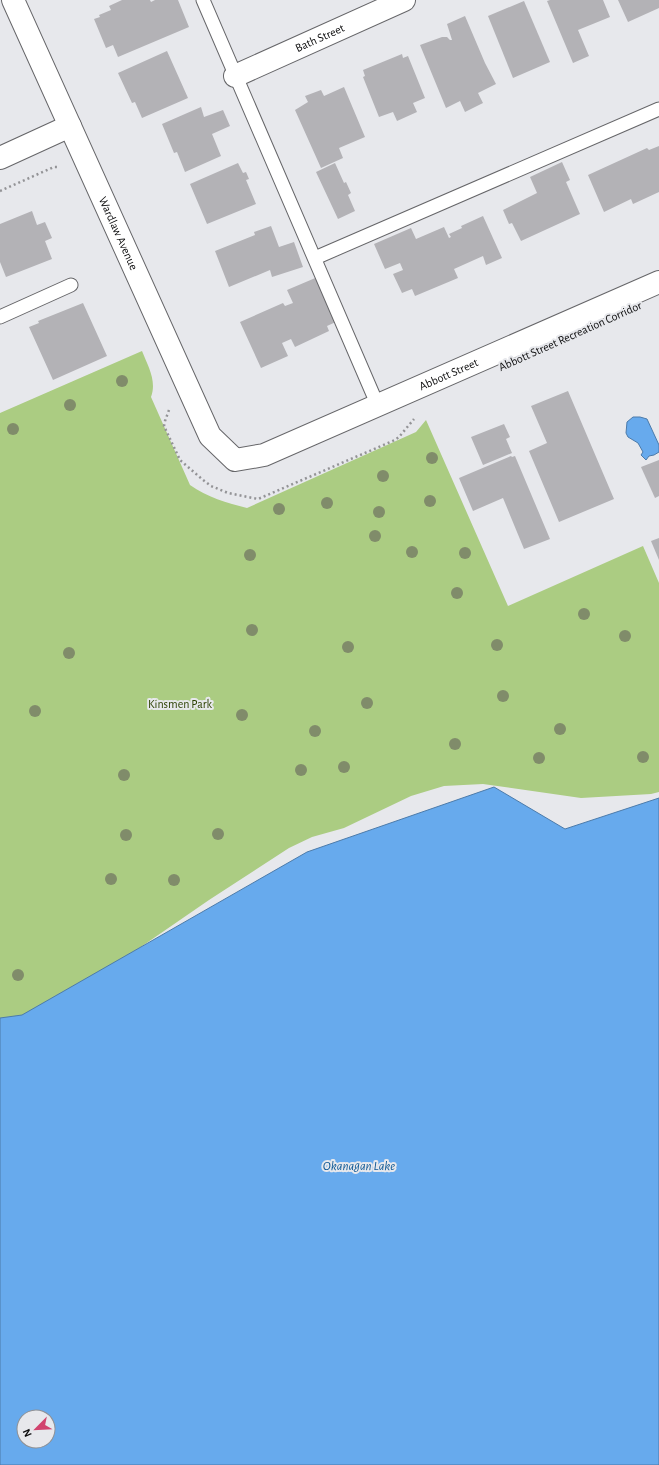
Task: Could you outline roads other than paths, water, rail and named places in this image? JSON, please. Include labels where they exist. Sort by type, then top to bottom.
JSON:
[{"type":"street","name":"Wardlaw Avenue","points":[[13,0],[210,436],[235,460]]},
{"type":"street","name":"Bath Street","points":[[235,76],[404,0]]},
{"type":"street","points":[[0,158],[70,126]]},
{"type":"street","name":"Abbott Street","points":[[235,460],[264,455],[659,282]]},
{"type":"lane","points":[[203,0],[378,406]]},
{"type":"lane","points":[[315,258],[659,109]]},
{"type":"lane","points":[[0,317],[72,285]]},
{"type":"water","points":[[633,417],[647,419],[659,445],[659,452],[649,456],[646,460],[641,455],[643,452],[638,443],[628,437],[626,433],[627,422]]},
{"type":"water","name":"Okanagan Lake","points":[[494,787],[565,829],[659,798],[659,1465],[0,1465],[0,1018],[22,1015],[307,852]]},
{"type":"park label","name":"Kinsmen Park","points":[[180,704]]}]
